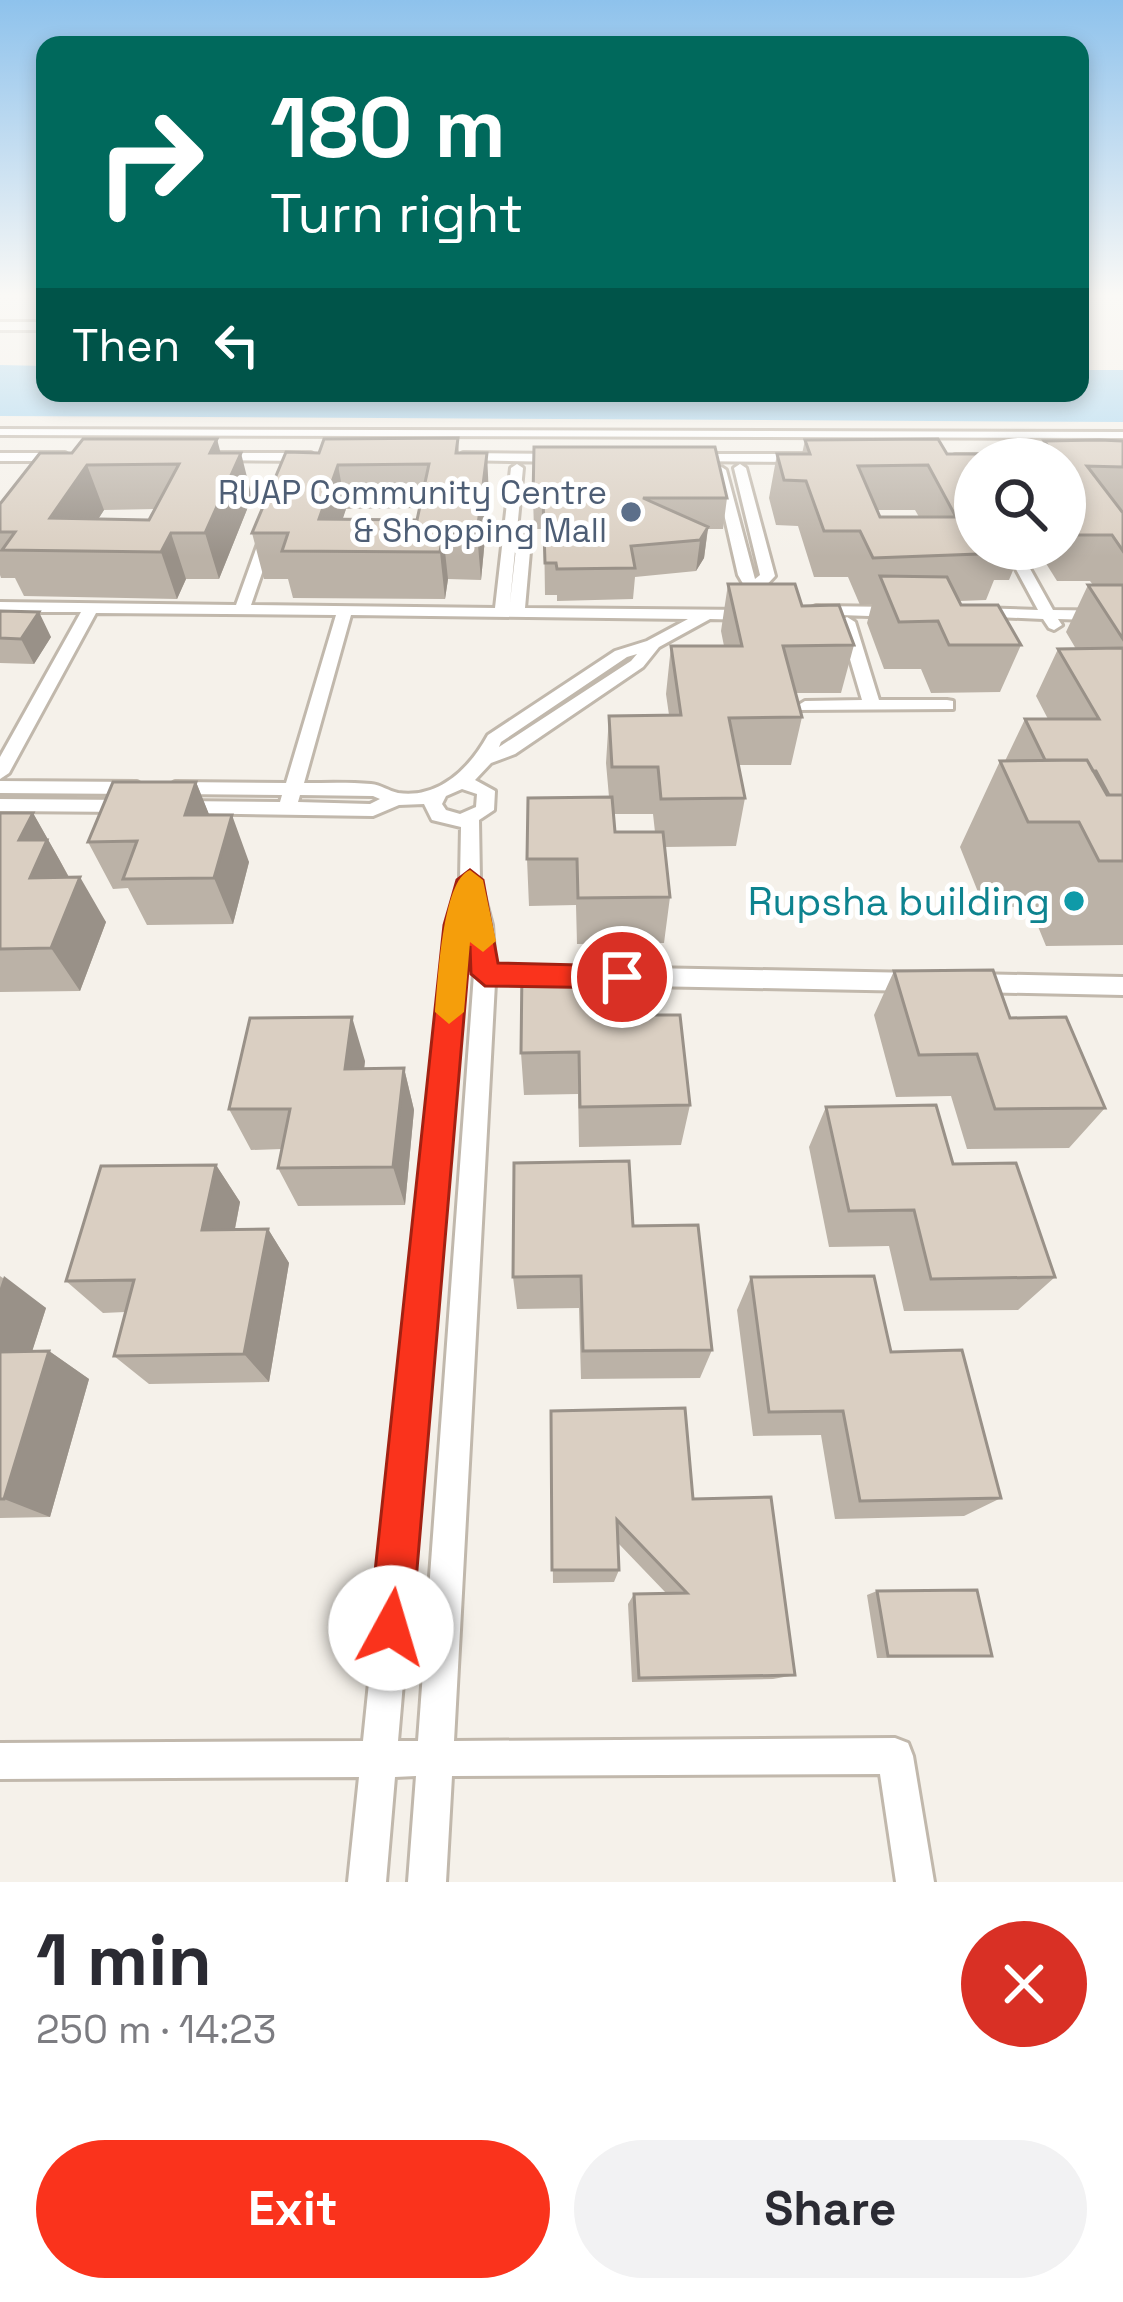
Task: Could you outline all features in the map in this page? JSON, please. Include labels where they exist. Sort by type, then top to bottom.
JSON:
[{"type":"street","points":[[0,432],[1123,435]]},
{"type":"street","points":[[0,461],[58,466],[84,461]]},
{"type":"street","points":[[25,481],[40,461]]},
{"type":"street","points":[[197,462],[333,462]]},
{"type":"street","points":[[451,462],[574,463]]},
{"type":"street","points":[[678,463],[811,464],[740,468],[720,468],[678,463]]},
{"type":"street","points":[[509,610],[525,465]]},
{"type":"street","points":[[720,468],[754,590]]},
{"type":"street","points":[[463,782],[485,759],[509,750],[638,664],[653,644],[754,590],[768,576],[740,468]]},
{"type":"street","points":[[241,610],[272,524]]},
{"type":"street","points":[[1024,570],[1052,620]]},
{"type":"street","points":[[0,607],[88,614],[549,622],[589,615]]},
{"type":"street","points":[[0,620],[241,610],[769,615]]},
{"type":"street","points":[[287,809],[345,611]]},
{"type":"street","points":[[0,773],[88,614]]},
{"type":"street","points":[[790,615],[912,618],[847,622],[790,615]]},
{"type":"street","points":[[1052,620],[1123,616]]},
{"type":"street","points":[[957,618],[1123,627]]},
{"type":"street","points":[[847,622],[872,705]]},
{"type":"street","points":[[805,706],[947,704]]},
{"type":"street","points":[[0,805],[374,810],[396,799],[434,797],[444,787],[463,782],[480,786],[489,797],[485,810],[470,820],[439,815],[434,797]]},
{"type":"street","points":[[0,787],[375,790],[396,799]]},
{"type":"street","points":[[427,1882],[485,974],[482,925],[470,880],[470,820]]},
{"type":"street","points":[[367,1882],[458,925],[470,880]]},
{"type":"street","points":[[485,974],[1123,986]]},
{"type":"street","points":[[0,1761],[895,1756],[915,1882]]},
{"type":"water","points":[[0,382],[36,382],[36,402],[1089,402],[1089,382],[1123,382],[1123,422],[0,416]]},
{"type":"building","points":[[458,438],[456,453],[487,453],[477,533],[443,533],[440,552],[282,551],[288,533],[252,533],[286,452],[319,453],[324,439]],"holes":[[[429,464],[417,520],[319,519],[338,465]]]},
{"type":"building","points":[[83,439],[217,439],[210,453],[241,453],[205,533],[171,533],[161,552],[2,550],[15,532],[0,532],[0,504],[40,453],[72,453]],"holes":[[[179,464],[149,520],[50,518],[87,465]]]},
{"type":"building","points":[[938,439],[947,454],[954,454],[954,513],[928,465],[858,466],[880,517],[954,517],[954,555],[873,558],[860,531],[824,531],[806,481],[784,480],[777,454],[810,454],[805,440]]},
{"type":"building","points":[[1086,440],[1123,441],[1123,467],[1087,466],[1123,513],[1123,551],[1112,535],[1086,535]]},
{"type":"building","points":[[534,447],[715,447],[727,498],[643,498],[708,527],[700,540],[631,546],[635,568],[557,569],[556,563],[545,563],[543,498],[533,498]]},
{"type":"building","points":[[880,576],[947,577],[961,605],[998,605],[1021,645],[949,645],[938,621],[899,622]]},
{"type":"building","points":[[728,584],[795,584],[802,606],[839,605],[854,645],[783,646],[802,717],[729,718],[745,798],[661,799],[658,767],[612,767],[609,716],[681,715],[671,646],[742,646]]},
{"type":"building","points":[[1088,585],[1123,585],[1123,639]]},
{"type":"building","points":[[0,611],[39,612],[21,639],[0,638]]},
{"type":"building","points":[[1123,648],[1123,795],[1109,795],[1087,760],[1045,760],[1025,719],[1099,719],[1058,649]]},
{"type":"building","points":[[1087,760],[1107,795],[1123,795],[1123,861],[1099,861],[1079,822],[1028,822],[1000,761]]},
{"type":"building","points":[[113,782],[196,782],[185,815],[232,815],[214,878],[123,879],[137,841],[88,842]]},
{"type":"building","points":[[612,797],[615,832],[663,832],[670,897],[578,898],[577,859],[527,859],[528,798]]},
{"type":"building","points":[[0,813],[33,813],[19,840],[47,840],[30,878],[80,877],[51,948],[0,949]]},
{"type":"building","points":[[621,968],[624,1015],[680,1015],[690,1105],[580,1107],[579,1052],[521,1053],[522,969]]},
{"type":"building","points":[[993,970],[1010,1018],[1066,1017],[1105,1108],[995,1109],[977,1054],[919,1055],[894,971]]},
{"type":"building","points":[[352,1017],[345,1069],[404,1068],[393,1167],[278,1168],[290,1109],[229,1109],[250,1018]]},
{"type":"building","points":[[936,1105],[953,1164],[1016,1163],[1055,1277],[931,1279],[914,1210],[849,1211],[826,1107]]},
{"type":"building","points":[[629,1161],[633,1226],[698,1225],[712,1350],[583,1351],[581,1276],[513,1277],[514,1163]]},
{"type":"building","points":[[216,1165],[202,1230],[268,1229],[244,1354],[114,1356],[134,1280],[66,1281],[101,1166]]},
{"type":"building","points":[[874,1276],[891,1352],[962,1350],[1001,1498],[860,1501],[843,1411],[769,1412],[751,1277]]},
{"type":"building","points":[[49,1351],[4,1499],[0,1499],[0,1352]]},
{"type":"building","points":[[685,1408],[693,1499],[771,1497],[795,1675],[639,1678],[634,1594],[687,1593],[617,1520],[619,1570],[552,1570],[551,1411]]},
{"type":"building","points":[[977,1590],[992,1656],[888,1656],[877,1591]]},
{"type":"slow traffic","points":[[449,1012],[458,925],[470,880],[483,941]]},
{"type":"place","name":"RUAP Community Centre & Shopping Mall","points":[[631,512]]},
{"type":"place","name":"Rupsha building","points":[[1074,901]]},
{"type":"route","points":[[391,1628],[458,925],[470,880],[482,925],[485,974],[622,977]]}]
